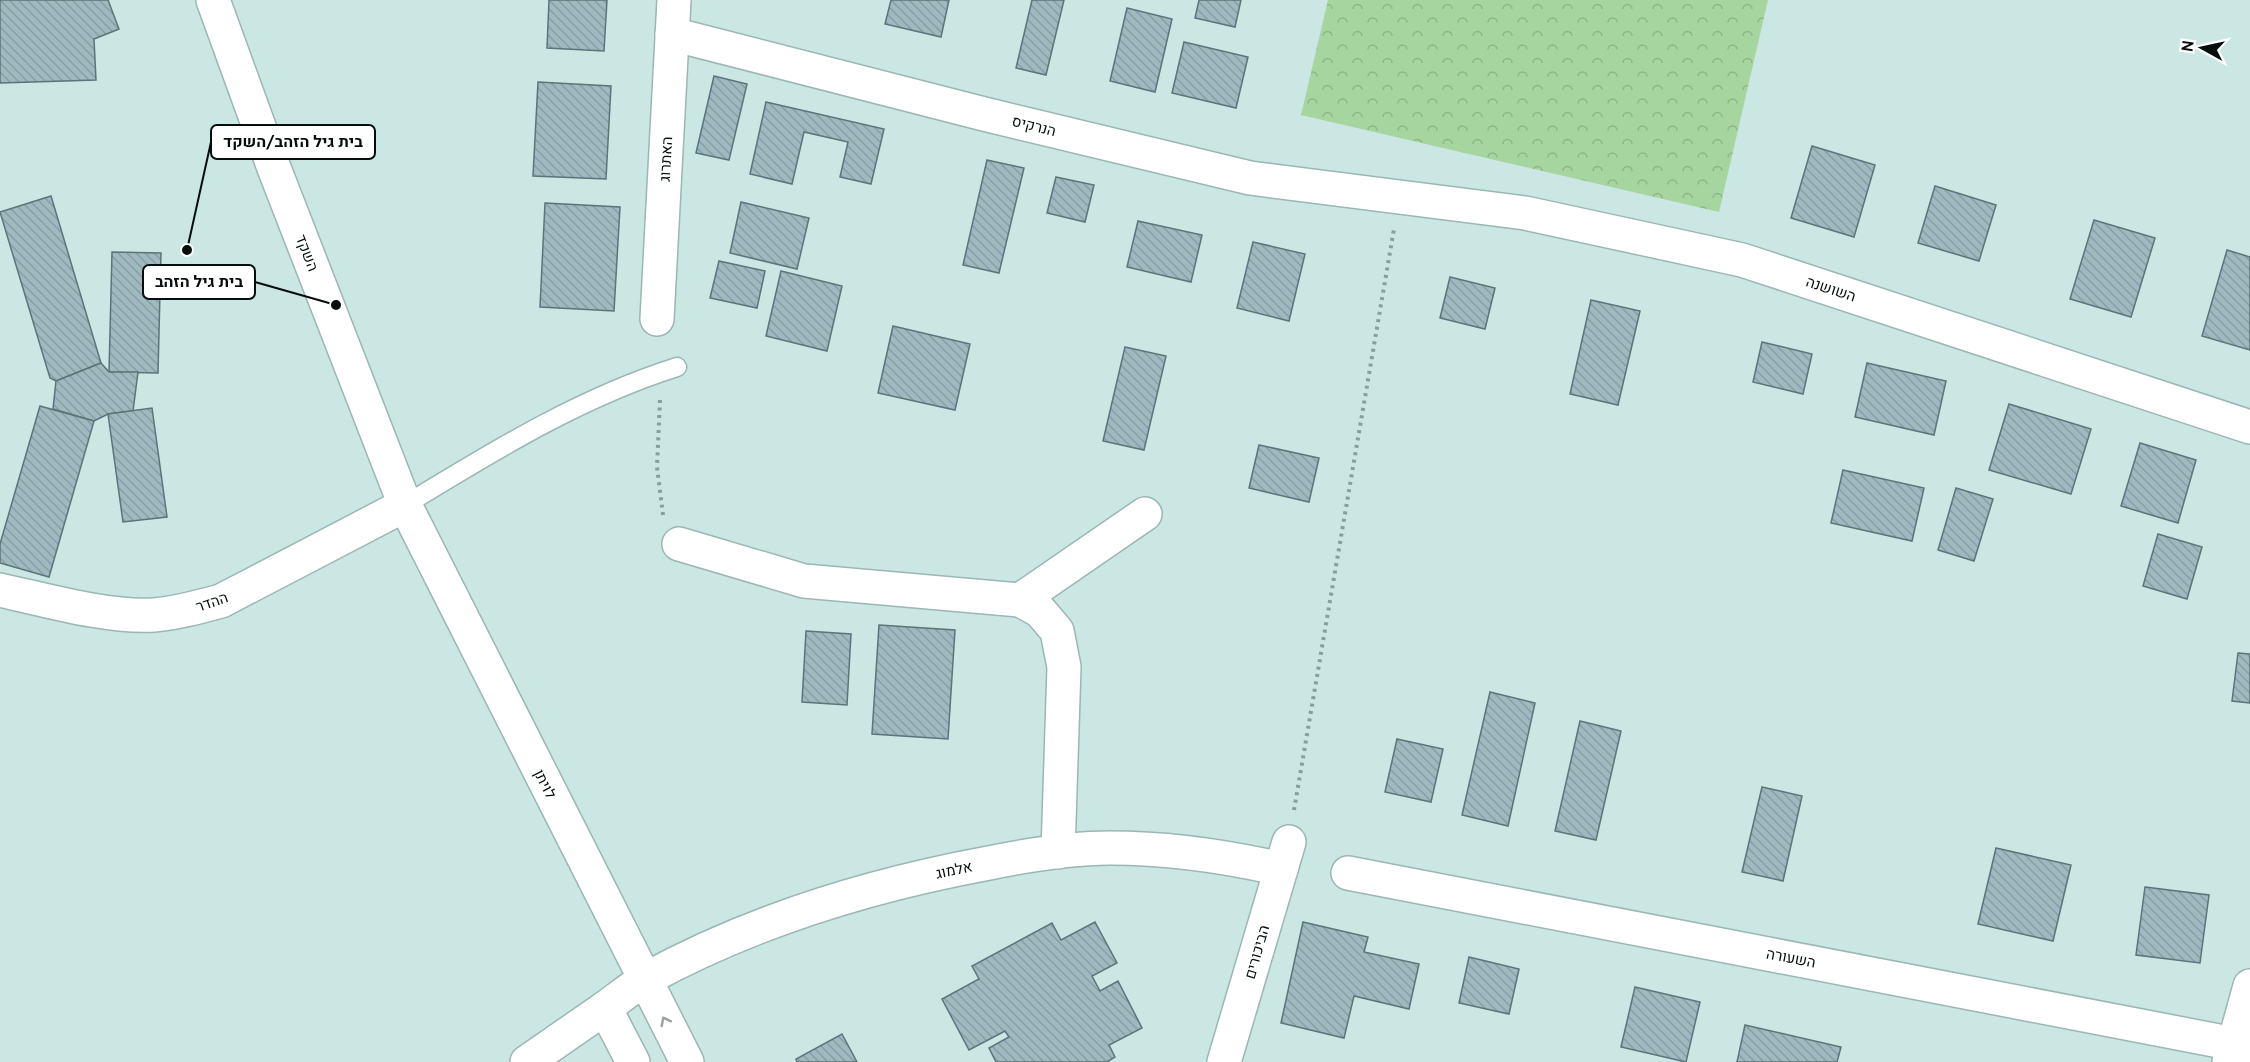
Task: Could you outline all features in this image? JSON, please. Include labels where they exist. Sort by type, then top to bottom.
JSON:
[{"type":"street","name":"השקד","points":[[213,0],[274,168],[405,505]]},
{"type":"street","name":"האתרוג","points":[[657,318],[674,0]]},
{"type":"street","name":"הנרקיס","points":[[672,34],[984,114],[1250,178],[1400,196]]},
{"type":"street","name":"השושנה","points":[[1400,196],[1525,213],[1742,260],[2250,428]]},
{"type":"street","name":"ההדר","points":[[0,590],[121,614],[154,615],[189,609],[221,601],[405,505]]},
{"type":"street","name":"לויתן","points":[[405,505],[687,1062]]},
{"type":"street","points":[[1020,600],[1144,514]]},
{"type":"street","points":[[679,544],[804,580],[1020,600],[1040,611],[1057,631],[1064,667],[1058,852]]},
{"type":"street","name":"אלמוג","points":[[527,1062],[644,980],[717,944],[771,921],[854,895],[946,871],[1058,852],[1108,848],[1185,851],[1245,861],[1285,855]]},
{"type":"street","name":"הביכורים","points":[[1224,1062],[1285,855]]},
{"type":"street","name":"השעורה","points":[[1348,873],[2237,1051]]},
{"type":"street","points":[[2237,1051],[2250,986]]},
{"type":"street","points":[[605,1008],[633,1062]]},
{"type":"lane","points":[[405,505],[491,453],[582,404],[669,370]]},
{"type":"path","points":[[1285,855],[1400,196]]},
{"type":"path","points":[[669,370],[657,467],[664,524],[679,544]]},
{"type":"green space","points":[[1328,0],[1768,0],[1719,212],[1301,115]]},
{"type":"building","points":[[0,0],[108,0],[119,29],[94,39],[96,80],[0,83]]},
{"type":"building","points":[[549,0],[607,0],[604,51],[547,48]]},
{"type":"building","points":[[891,0],[949,0],[941,37],[885,24]]},
{"type":"building","points":[[1032,0],[1064,0],[1046,75],[1016,68]]},
{"type":"building","points":[[1199,0],[1241,0],[1235,27],[1195,18]]},
{"type":"building","points":[[1127,8],[1172,19],[1155,92],[1110,81]]},
{"type":"building","points":[[1184,42],[1248,57],[1236,108],[1172,93]]},
{"type":"building","points":[[714,76],[747,84],[729,160],[696,153]]},
{"type":"building","points":[[538,82],[611,86],[606,179],[533,176]]},
{"type":"building","points":[[766,102],[884,129],[871,184],[840,177],[848,142],[804,132],[792,184],[750,174]]},
{"type":"building","points":[[1812,146],[1875,165],[1854,237],[1791,218]]},
{"type":"building","points":[[987,160],[1024,168],[999,273],[963,265]]},
{"type":"building","points":[[1056,177],[1094,185],[1085,222],[1047,213]]},
{"type":"building","points":[[1935,186],[1996,205],[1979,261],[1918,243]]},
{"type":"building","points":[[51,196],[101,363],[56,381],[50,378],[0,212]]},
{"type":"building","points":[[741,202],[809,218],[797,269],[730,253]]},
{"type":"building","points":[[545,203],[620,207],[614,311],[540,307]]},
{"type":"building","points":[[2094,220],[2155,238],[2131,317],[2070,299]]},
{"type":"building","points":[[1138,221],[1202,235],[1191,282],[1127,267]]},
{"type":"building","points":[[1253,242],[1305,254],[1289,321],[1237,308]]},
{"type":"building","points":[[2227,250],[2250,257],[2250,350],[2202,336]]},
{"type":"building","points":[[112,252],[161,253],[158,373],[109,372]]},
{"type":"building","points":[[719,261],[765,271],[757,308],[710,298]]},
{"type":"building","points":[[781,271],[842,286],[827,351],[766,336]]},
{"type":"building","points":[[1450,277],[1495,288],[1485,329],[1440,318]]},
{"type":"building","points":[[1591,300],[1640,311],[1618,405],[1570,394]]},
{"type":"building","points":[[893,326],[970,344],[955,410],[878,393]]},
{"type":"building","points":[[1762,342],[1812,354],[1803,394],[1753,382]]},
{"type":"building","points":[[1125,347],[1166,356],[1144,450],[1103,441]]},
{"type":"building","points":[[101,363],[109,372],[138,372],[133,411],[108,414],[94,421],[53,409],[56,381]]},
{"type":"building","points":[[1867,363],[1946,381],[1934,435],[1855,417]]},
{"type":"building","points":[[2009,404],[2091,429],[2071,494],[1989,470]]},
{"type":"building","points":[[40,406],[94,421],[49,577],[0,563],[0,544]]},
{"type":"building","points":[[152,408],[167,517],[123,522],[108,414]]},
{"type":"building","points":[[2140,443],[2196,460],[2178,523],[2121,506]]},
{"type":"building","points":[[1259,445],[1319,458],[1309,502],[1249,488]]},
{"type":"building","points":[[1843,470],[1924,488],[1912,541],[1831,523]]},
{"type":"building","points":[[1956,488],[1993,499],[1974,561],[1938,550]]},
{"type":"building","points":[[2158,534],[2202,547],[2187,599],[2143,586]]},
{"type":"building","points":[[879,625],[955,630],[948,739],[872,734]]},
{"type":"building","points":[[806,631],[851,634],[847,705],[802,702]]},
{"type":"building","points":[[2238,653],[2250,654],[2250,703],[2232,701]]},
{"type":"building","points":[[1490,692],[1535,703],[1508,826],[1462,815]]},
{"type":"building","points":[[1580,721],[1621,731],[1596,840],[1555,831]]},
{"type":"building","points":[[1397,739],[1443,749],[1431,802],[1385,792]]},
{"type":"building","points":[[1762,787],[1802,796],[1783,881],[1742,872]]},
{"type":"building","points":[[1996,848],[2071,865],[2053,941],[1978,924]]},
{"type":"building","points":[[2145,887],[2209,895],[2200,963],[2136,955]]},
{"type":"building","points":[[1095,922],[1117,963],[1092,976],[1100,991],[1118,981],[1142,1028],[1109,1045],[1115,1057],[1107,1062],[996,1062],[989,1048],[1009,1037],[1005,1031],[969,1050],[942,999],[979,979],[972,966],[1052,923],[1061,940]]},
{"type":"building","points":[[1303,922],[1368,937],[1364,952],[1419,964],[1409,1009],[1354,996],[1344,1038],[1281,1023]]},
{"type":"building","points":[[1469,957],[1519,969],[1509,1014],[1459,1003]]},
{"type":"building","points":[[1635,987],[1700,1002],[1686,1062],[1621,1047]]},
{"type":"building","points":[[1745,1025],[1841,1047],[1837,1062],[1737,1062]]},
{"type":"building","points":[[842,1034],[857,1062],[797,1062],[796,1059]]},
{"type":"place","name":"בית גיל הזהב/השקד","points":[[187,250]]},
{"type":"place","name":"בית גיל הזהב","points":[[336,305]]}]
